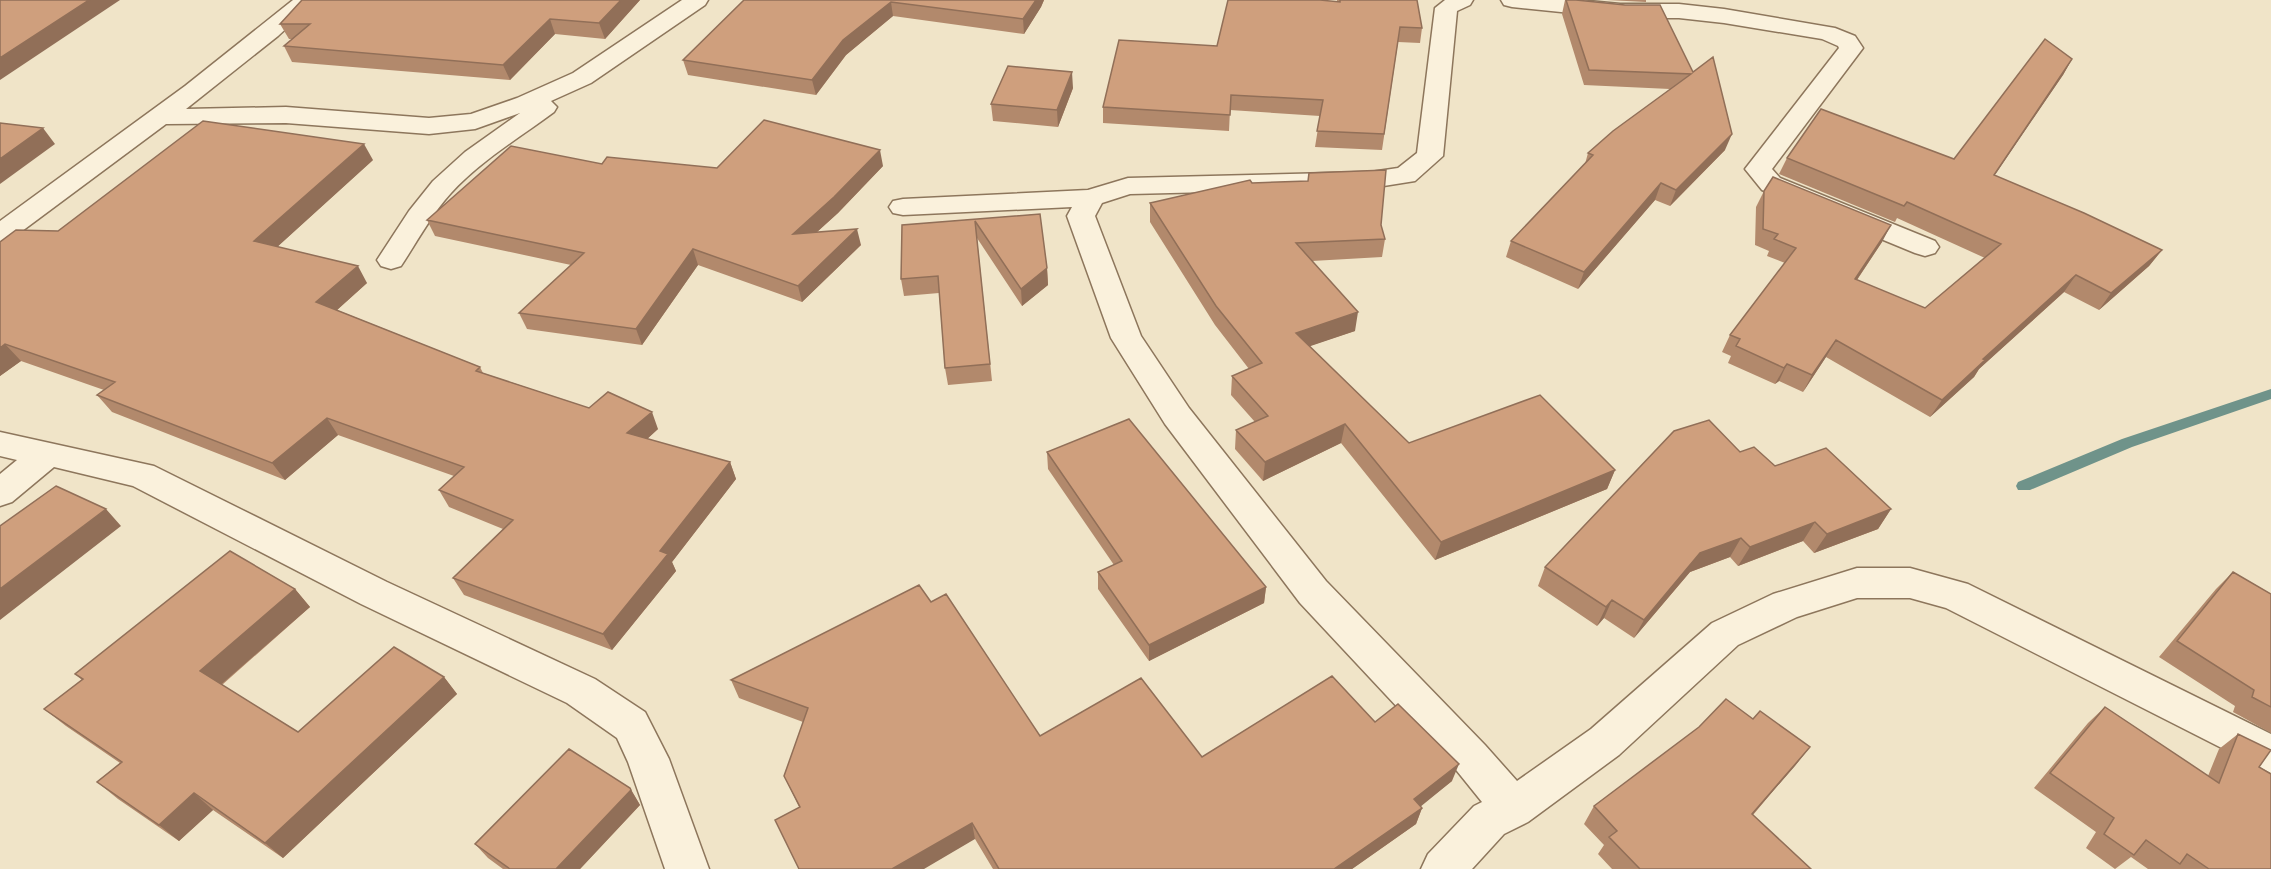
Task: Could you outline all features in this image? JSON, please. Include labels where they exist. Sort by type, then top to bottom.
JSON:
[{"type":"street","points":[[0,234],[256,44],[306,0]]},
{"type":"street","points":[[391,260],[422,211],[451,178],[489,146],[527,121],[582,78],[697,0]]},
{"type":"street","points":[[903,207],[1091,198],[1128,186],[1371,180],[1406,175],[1430,156],[1446,8],[1461,0]]},
{"type":"street","points":[[1512,0],[1620,11],[1725,8],[1827,33],[1847,41],[1851,48],[1758,169],[1771,184],[1924,247]]},
{"type":"street","points":[[160,117],[286,115],[418,125],[454,124],[475,121],[526,103],[582,78]]},
{"type":"street","points":[[1091,198],[1081,216],[1126,338],[1177,416],[1313,592],[1471,758],[1513,808]]},
{"type":"street","points":[[0,444],[142,475],[374,592],[581,691],[631,724],[648,759],[687,869]]},
{"type":"street","points":[[0,493],[48,453]]},
{"type":"street","points":[[1443,869],[1489,820],[1513,808],[1605,742],[1725,634],[1786,605],[1857,583],[1910,583],[1955,595],[2271,754]]},
{"type":"building","points":[[0,0],[89,0],[0,58]]},
{"type":"building","points":[[302,0],[621,0],[599,23],[550,19],[503,65],[284,46],[310,24],[280,24]]},
{"type":"building","points":[[744,0],[1036,0],[1023,19],[891,2],[843,40],[812,80],[683,60]]},
{"type":"building","points":[[1228,0],[1340,2],[1340,0],[1417,0],[1422,28],[1400,27],[1384,134],[1317,131],[1323,100],[1231,95],[1230,115],[1103,107],[1119,40],[1217,46]]},
{"type":"building","points":[[1566,0],[1625,5],[1660,5],[1693,72],[1713,57],[1732,134],[1676,190],[1661,183],[1584,272],[1511,241],[1593,155],[1588,153],[1613,131],[1691,74],[1589,70]]},
{"type":"building","points":[[2045,39],[2072,59],[1994,175],[2084,213],[2162,250],[2111,293],[2076,275],[1983,359],[1985,360],[1942,400],[1836,340],[1812,375],[1787,364],[1784,368],[1736,346],[1740,339],[1730,335],[1796,248],[1774,239],[1778,234],[1763,229],[1764,191],[1773,177],[1891,225],[1855,279],[1925,308],[2001,244],[1907,202],[1904,206],[1787,158],[1821,109],[1954,159]]},
{"type":"building","points":[[1008,66],[1072,72],[1057,110],[991,104]]},
{"type":"building","points":[[764,120],[880,150],[834,197],[793,234],[857,229],[798,286],[693,249],[636,329],[519,313],[584,253],[427,220],[511,146],[602,164],[607,157],[717,168]]},
{"type":"building","points":[[203,121],[364,144],[254,241],[358,266],[316,302],[480,367],[476,371],[589,408],[608,392],[652,412],[627,433],[730,462],[660,551],[668,554],[603,634],[453,578],[513,520],[439,490],[464,467],[327,418],[272,463],[97,395],[115,382],[5,344],[0,348],[0,242],[16,230],[58,231]]},
{"type":"building","points":[[0,123],[43,128],[0,159]]},
{"type":"building","points":[[1386,170],[1381,225],[1385,239],[1296,243],[1358,312],[1296,333],[1409,443],[1540,395],[1615,470],[1441,542],[1345,424],[1265,462],[1236,430],[1268,416],[1232,376],[1262,363],[1216,306],[1150,203],[1250,180],[1252,183],[1308,181],[1309,173]]},
{"type":"building","points":[[1040,214],[1047,268],[1021,289],[975,221],[990,364],[945,368],[938,276],[901,279],[902,225]]},
{"type":"building","points":[[1129,419],[1266,587],[1149,645],[1098,572],[1122,561],[1047,452]]},
{"type":"building","points":[[1709,420],[1740,452],[1754,447],[1775,466],[1826,448],[1891,509],[1827,534],[1815,522],[1750,547],[1741,538],[1700,553],[1644,620],[1612,600],[1606,607],[1545,567],[1674,431]]},
{"type":"building","points":[[56,486],[106,509],[0,589],[0,526]]},
{"type":"building","points":[[230,551],[295,589],[200,671],[298,732],[394,647],[444,677],[265,843],[194,793],[159,825],[97,782],[122,762],[44,709],[83,679],[75,674]]},
{"type":"building","points":[[2233,572],[2271,594],[2271,707],[2252,697],[2254,690],[2177,641]]},
{"type":"building","points":[[919,585],[931,602],[946,594],[1040,736],[1141,678],[1202,757],[1332,676],[1375,722],[1398,704],[1459,764],[1414,799],[1422,808],[1334,869],[999,869],[972,823],[892,869],[799,869],[775,820],[800,807],[784,776],[808,708],[731,680]]},
{"type":"building","points":[[1726,699],[1753,719],[1760,711],[1810,747],[1752,814],[1811,869],[1640,869],[1609,837],[1617,831],[1594,806],[1699,727]]},
{"type":"building","points":[[2105,707],[2219,783],[2238,734],[2271,750],[2259,767],[2271,774],[2271,869],[2209,869],[2187,854],[2180,864],[2146,840],[2134,855],[2104,834],[2114,818],[2050,773]]},
{"type":"building","points":[[569,749],[631,790],[556,869],[510,869],[475,844]]},
{"type":"waterway","points":[[2024,486],[2127,443],[2271,394]]}]
